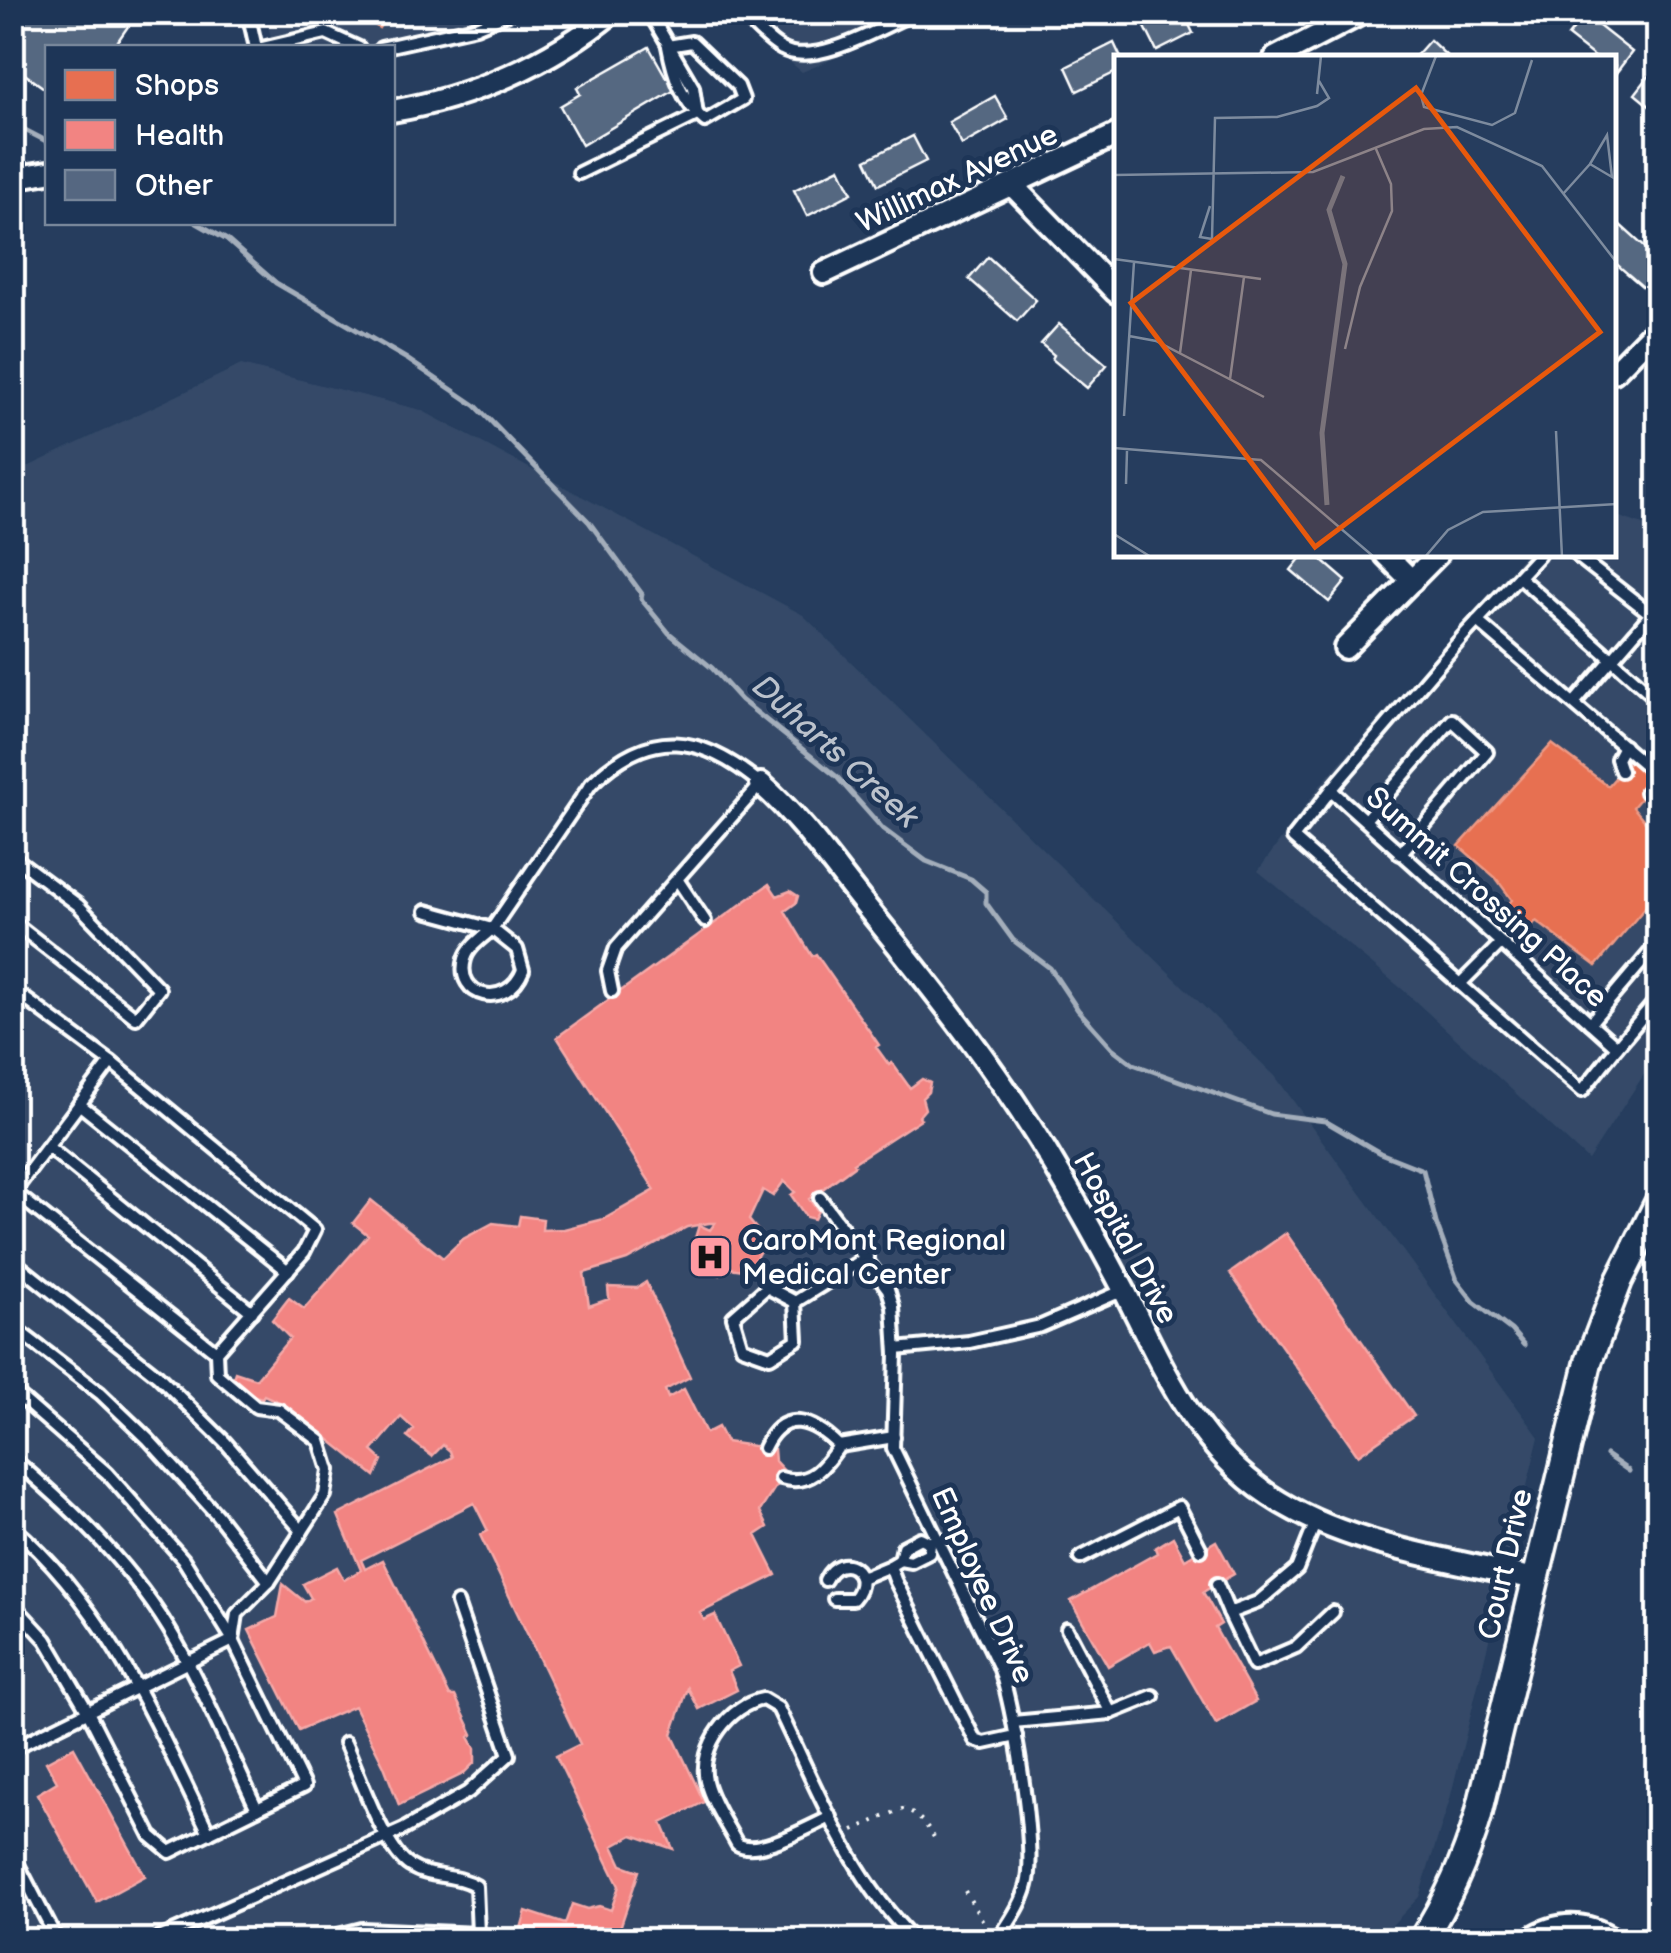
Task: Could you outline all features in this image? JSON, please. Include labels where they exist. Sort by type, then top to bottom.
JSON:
[{"type":"street","points":[[395,110],[464,93],[524,68],[612,12]]},
{"type":"street","points":[[1289,55],[1364,12]]},
{"type":"street","name":"Willimax Avenue","points":[[824,273],[1114,137]]},
{"type":"street","points":[[12,178],[45,172]]},
{"type":"street","points":[[1013,186],[1114,290]]},
{"type":"street","points":[[1616,368],[1658,327]]},
{"type":"street","points":[[1389,558],[1412,580]]},
{"type":"street","points":[[1344,648],[1434,558]]},
{"type":"street","name":"Hospital Drive","points":[[762,784],[796,820],[952,1012],[1029,1125],[1124,1290],[1170,1386],[1213,1446],[1268,1494],[1316,1520],[1398,1546],[1535,1579]]},
{"type":"street","name":"Court Drive","points":[[1422,1940],[1445,1904],[1466,1856],[1589,1360],[1619,1281],[1658,1203]]},
{"type":"street","points":[[1529,1940],[1545,1930],[1579,1925],[1614,1940]]},
{"type":"lane","points":[[248,12],[258,45]]},
{"type":"lane","points":[[395,45],[476,27],[511,12]]},
{"type":"lane","points":[[648,12],[668,46],[673,73],[697,115],[705,121],[743,99],[738,86],[692,42],[668,46]]},
{"type":"lane","points":[[740,12],[779,48],[804,56],[827,51],[916,12]]},
{"type":"lane","points":[[272,45],[326,33],[352,45]]},
{"type":"lane","points":[[578,174],[697,115]]},
{"type":"lane","name":"Summit Crossing Place","points":[[1536,558],[1331,790],[1617,1048],[1658,998]]},
{"type":"lane","points":[[1580,558],[1655,617]]},
{"type":"lane","points":[[1519,577],[1658,700]]},
{"type":"lane","points":[[1574,703],[1655,617],[1658,603]]},
{"type":"lane","points":[[1477,621],[1658,776]]},
{"type":"lane","points":[[1365,820],[1452,720],[1486,752],[1400,854]]},
{"type":"lane","points":[[426,910],[492,928],[517,949],[522,970],[514,987],[504,994],[492,996],[470,986],[464,975],[464,960],[492,928],[591,784],[626,755],[645,746],[692,746],[733,762],[762,784],[616,948],[608,972],[612,991]]},
{"type":"lane","points":[[1621,771],[1617,760],[1624,746]]},
{"type":"lane","points":[[1331,790],[1293,838],[1582,1091],[1617,1048]]},
{"type":"lane","points":[[1646,792],[1658,797]]},
{"type":"lane","points":[[12,856],[78,905],[159,988],[136,1018],[12,921]]},
{"type":"lane","points":[[678,879],[705,921]]},
{"type":"lane","points":[[1460,984],[1500,943]]},
{"type":"lane","points":[[1590,1023],[1658,943]]},
{"type":"lane","points":[[12,989],[111,1062],[316,1230],[304,1252],[216,1352],[217,1374],[256,1408],[279,1410],[320,1441],[329,1470],[325,1494],[302,1531],[268,1582],[237,1614],[232,1640]]},
{"type":"lane","points":[[111,1062],[13,1192],[216,1352]]},
{"type":"lane","points":[[79,1104],[288,1271]]},
{"type":"lane","points":[[48,1146],[252,1312]]},
{"type":"lane","points":[[795,1302],[867,1257],[820,1198]]},
{"type":"lane","name":"Employee Drive","points":[[867,1257],[888,1288],[893,1306],[893,1448],[933,1540],[1002,1674],[1016,1736],[1030,1864],[1021,1902],[996,1940]]},
{"type":"lane","points":[[12,1260],[158,1375],[225,1442],[302,1531]]},
{"type":"lane","points":[[767,1288],[795,1302],[796,1340],[770,1357],[742,1347],[732,1317],[767,1288]]},
{"type":"lane","points":[[896,1349],[969,1342],[1041,1326],[1124,1290]]},
{"type":"lane","points":[[12,1326],[100,1393],[148,1438],[217,1515],[268,1582]]},
{"type":"lane","points":[[12,1390],[106,1473],[183,1560],[232,1640],[304,1786],[170,1852],[151,1836],[87,1710],[46,1640],[12,1603]]},
{"type":"lane","points":[[764,1448],[771,1433],[790,1422],[805,1421],[822,1429],[839,1446]]},
{"type":"lane","points":[[781,1478],[804,1481],[815,1476],[839,1446],[894,1437]]},
{"type":"lane","points":[[12,1458],[65,1502],[136,1580],[176,1642],[257,1808]]},
{"type":"lane","points":[[1080,1558],[1179,1507],[1201,1550]]},
{"type":"lane","points":[[1228,1612],[1258,1602],[1297,1569],[1316,1520]]},
{"type":"lane","points":[[12,1526],[96,1616],[138,1686],[208,1833]]},
{"type":"lane","points":[[861,1578],[895,1563],[911,1562],[929,1553],[933,1540],[920,1538],[903,1548],[895,1563],[895,1580],[975,1740],[984,1743],[1016,1736]]},
{"type":"lane","points":[[825,1580],[831,1569],[842,1564],[854,1568],[861,1578],[860,1590],[852,1599],[834,1599]]},
{"type":"lane","points":[[1217,1584],[1254,1665],[1296,1647],[1333,1612]]},
{"type":"lane","points":[[156,1940],[404,1829],[468,1792],[509,1756],[458,1603]]},
{"type":"lane","points":[[1067,1629],[1111,1713]]},
{"type":"lane","points":[[12,1749],[232,1640]]},
{"type":"lane","points":[[1013,1722],[1111,1713],[1153,1696]]},
{"type":"lane","points":[[831,1817],[758,1848],[744,1849],[737,1844],[706,1783],[704,1766],[722,1724],[731,1714],[763,1699],[778,1708],[831,1817],[840,1836],[872,1892],[915,1940]]},
{"type":"lane","points":[[318,1940],[362,1930],[478,1937],[476,1886],[460,1876],[425,1873],[406,1864],[385,1836],[345,1743]]},
{"type":"lane","points":[[12,1853],[56,1940]]},
{"type":"path","points":[[840,1836],[902,1809],[926,1823],[938,1844]]},
{"type":"path","points":[[964,1890],[996,1940]]},
{"type":"shaded area","points":[[264,13],[522,13],[507,22],[395,46],[273,45]]},
{"type":"shaded area","points":[[731,13],[941,13],[802,72]]},
{"type":"shaded area","name":"CaroMont Regional Medical Center","points":[[241,365],[421,410],[803,615],[1275,1076],[1539,1437],[1450,1799],[1419,1897],[1378,1940],[23,1940],[13,1919],[13,474]]},
{"type":"shaded area","points":[[1616,516],[1658,530],[1658,1053],[1588,1160],[1402,989],[1258,871],[1322,783],[1521,558],[1616,558]]},
{"type":"building: Shops","points":[[356,12],[389,12],[379,28]]},
{"type":"building: Shops","points":[[1552,744],[1608,786],[1629,762],[1637,764],[1654,782],[1633,807],[1658,837],[1658,892],[1596,966],[1536,921],[1515,945],[1498,937],[1489,925],[1512,900],[1496,878],[1459,846]]},
{"type":"building: Health","points":[[769,884],[777,896],[790,891],[798,896],[796,903],[785,911],[889,1065],[892,1063],[910,1088],[922,1079],[930,1083],[922,1098],[925,1109],[921,1119],[853,1163],[809,1199],[818,1211],[814,1219],[806,1217],[791,1195],[795,1192],[784,1181],[773,1196],[763,1190],[749,1220],[760,1233],[761,1249],[753,1263],[743,1270],[722,1267],[720,1275],[704,1268],[695,1238],[699,1225],[710,1230],[715,1223],[709,1223],[687,1227],[627,1260],[584,1273],[589,1306],[609,1299],[608,1287],[637,1288],[646,1282],[690,1377],[665,1390],[668,1398],[684,1389],[706,1433],[718,1427],[726,1442],[774,1449],[775,1461],[785,1472],[760,1511],[768,1527],[756,1535],[776,1575],[700,1613],[704,1620],[715,1615],[739,1666],[729,1671],[737,1690],[699,1709],[688,1688],[672,1734],[704,1802],[662,1823],[673,1849],[633,1835],[613,1846],[622,1865],[639,1871],[616,1940],[506,1940],[508,1936],[518,1939],[526,1911],[565,1924],[572,1904],[611,1910],[619,1886],[556,1756],[580,1744],[480,1535],[488,1531],[474,1503],[361,1560],[365,1569],[383,1560],[450,1696],[455,1696],[473,1734],[469,1737],[475,1748],[475,1762],[463,1774],[399,1805],[354,1706],[299,1730],[249,1630],[277,1617],[283,1584],[305,1602],[311,1598],[303,1584],[337,1567],[344,1580],[361,1570],[338,1515],[452,1457],[450,1451],[443,1445],[432,1456],[407,1437],[414,1429],[401,1417],[372,1451],[382,1460],[375,1476],[286,1405],[264,1395],[262,1398],[238,1391],[240,1384],[232,1381],[235,1372],[256,1379],[290,1338],[272,1320],[289,1298],[304,1309],[368,1235],[353,1223],[371,1200],[443,1258],[463,1239],[493,1223],[518,1226],[520,1216],[543,1219],[542,1230],[564,1229],[604,1219],[655,1190],[557,1037]]},
{"type":"building: Health","points":[[1286,1233],[1414,1416],[1358,1455],[1230,1273]]},
{"type":"building: Health","points":[[1173,1537],[1185,1559],[1216,1541],[1234,1574],[1203,1592],[1221,1624],[1215,1628],[1256,1701],[1216,1724],[1171,1646],[1155,1651],[1150,1642],[1108,1666],[1071,1601],[1157,1553],[1155,1548]]},
{"type":"building: Health","points":[[74,1747],[145,1876],[97,1902],[37,1794],[57,1782],[46,1762]]},
{"type":"building: Other","points":[[12,12],[138,12],[115,45],[45,45],[45,89],[12,65]]},
{"type":"building: Other","points":[[1168,12],[1183,12],[1193,33],[1157,51],[1144,25]]},
{"type":"building: Other","points":[[1585,15],[1632,52],[1616,73],[1616,55],[1592,55],[1568,36]]},
{"type":"building: Other","points":[[1430,40],[1446,55],[1417,55]]},
{"type":"building: Other","points":[[1114,43],[1120,55],[1114,55],[1114,73],[1077,91],[1066,67]]},
{"type":"building: Other","points":[[649,47],[666,77],[677,70],[685,84],[582,145],[560,106],[580,94],[577,88]]},
{"type":"building: Other","points":[[1653,71],[1658,76],[1658,113],[1635,94]]},
{"type":"building: Other","points":[[995,96],[1008,119],[962,145],[949,122]]},
{"type":"building: Other","points":[[913,136],[926,161],[878,185],[866,160]]},
{"type":"building: Other","points":[[840,168],[852,193],[807,216],[794,190]]},
{"type":"building: Other","points":[[1619,224],[1658,259],[1658,284],[1651,294],[1616,264]]},
{"type":"building: Other","points":[[988,257],[1036,300],[1017,321],[969,279]]},
{"type":"building: Other","points":[[1059,324],[1107,365],[1087,388],[1052,359],[1054,355],[1041,344]]},
{"type":"building: Other","points":[[1301,558],[1319,558],[1346,581],[1329,602],[1291,570]]},
{"type":"waterway","name":"Duharts Creek","points":[[23,129],[45,140]]},
{"type":"waterway","name":"Duharts Creek","points":[[200,225],[227,240],[276,283],[407,359],[476,406],[589,522],[669,633],[712,668],[741,700],[837,777],[883,829],[926,861],[971,879],[986,892],[986,903],[1013,940],[1050,968],[1078,1010],[1112,1048],[1133,1064],[1271,1114],[1325,1121],[1380,1153],[1423,1170],[1436,1223],[1457,1280],[1474,1302],[1524,1345]]},
{"type":"waterway","name":"Duharts Creek","points":[[1606,1455],[1629,1471]]},
{"type":"place","name":"CaroMont Regional Medical Center","points":[[710,1257]]}]
